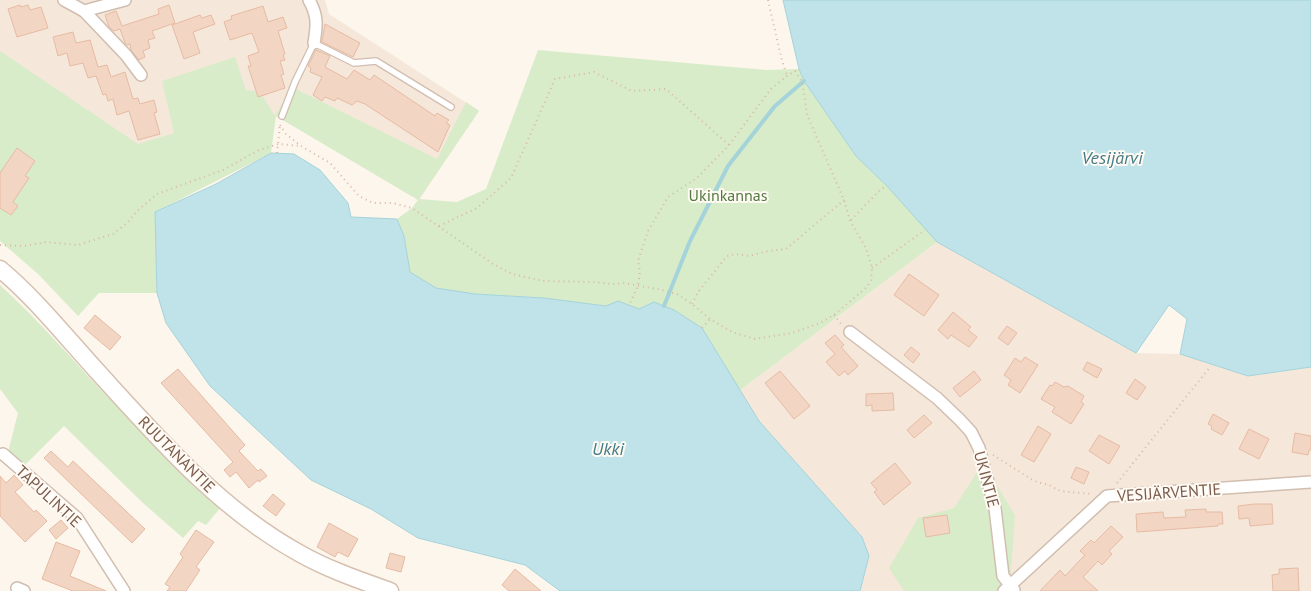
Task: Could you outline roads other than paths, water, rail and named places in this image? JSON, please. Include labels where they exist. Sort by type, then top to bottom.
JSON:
[{"type":"main road","name":"RUUTANANTIE","points":[[0,269],[34,300],[168,448],[247,519],[300,554],[346,575],[390,591]]},
{"type":"street","points":[[64,0],[84,11],[126,55],[141,75]]},
{"type":"street","points":[[84,11],[125,0]]},
{"type":"street","points":[[309,0],[315,11],[317,26],[314,44]]},
{"type":"street","name":"UKINTIE","points":[[850,332],[936,398],[971,432],[979,448],[995,508],[1003,576],[1009,589]]},
{"type":"street","name":"TAPULINTIE","points":[[3,454],[77,518],[124,591]]},
{"type":"street","name":"VESIJÄRVENTIE","points":[[1009,589],[1107,496],[1311,482]]},
{"type":"lane","points":[[282,116],[295,82],[314,44],[354,62],[376,61],[451,107]]},
{"type":"water","name":"Vesijärvi","points":[[783,0],[1311,0],[1311,367],[1248,376],[1180,354],[1187,319],[1169,305],[1136,353],[937,242],[887,186],[856,156],[804,81],[799,69]]},
{"type":"water","name":"Ukki","points":[[271,153],[294,154],[320,170],[348,203],[351,217],[397,219],[404,236],[410,272],[436,288],[475,294],[544,298],[606,306],[618,301],[639,309],[654,302],[674,310],[702,328],[759,421],[862,537],[869,556],[860,591],[560,591],[525,565],[418,538],[371,509],[311,480],[210,386],[166,323],[157,293],[155,212],[216,184]]},
{"type":"waterway","points":[[664,306],[690,241],[728,166],[775,106],[804,81]]},
{"type":"park label","name":"Ukinkannas","points":[[728,195]]}]
